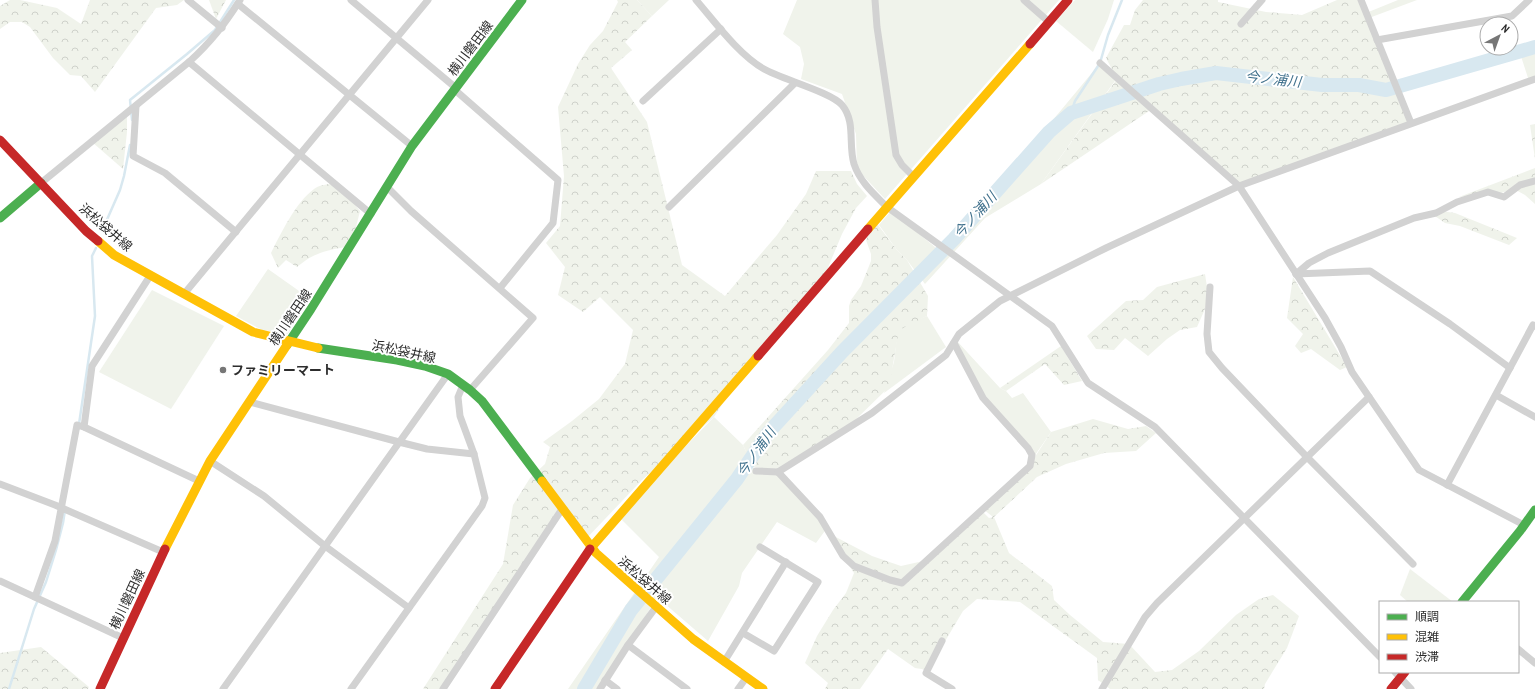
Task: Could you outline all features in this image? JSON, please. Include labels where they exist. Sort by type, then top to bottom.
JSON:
[{"type":"main road","name":"横川磐田線","points":[[100,689],[163,552],[198,481],[210,461],[332,277],[412,146],[522,0]]},
{"type":"main road","points":[[495,689],[591,547],[1068,0]]},
{"type":"main road","name":"浜松袋井線","points":[[0,140],[86,231],[114,254],[150,276],[253,332],[328,351],[398,360],[425,366],[448,374],[484,403],[591,547],[693,639],[763,689]]},
{"type":"main road","points":[[0,218],[41,183]]},
{"type":"main road","points":[[1463,601],[1531,519]]},
{"type":"main road","points":[[1391,689],[1400,674]]},
{"type":"street","points":[[188,0],[222,28]]},
{"type":"street","points":[[351,0],[397,38],[558,180],[553,223],[500,288]]},
{"type":"street","points":[[184,294],[350,96],[428,0]]},
{"type":"street","points":[[696,0],[745,55],[761,67],[795,83],[829,96],[841,104],[849,117],[852,132],[854,163],[860,177],[868,188],[887,207],[1052,326],[1088,383],[1156,427],[1379,656]]},
{"type":"street","points":[[875,0],[876,26],[896,155],[902,165],[913,176]]},
{"type":"street","points":[[1024,0],[1049,22]]},
{"type":"street","points":[[1241,24],[1262,0]]},
{"type":"street","points":[[1361,0],[1411,123]]},
{"type":"street","points":[[1377,40],[1512,16],[1529,0]]},
{"type":"street","points":[[41,183],[136,106],[209,44],[222,28],[239,2],[350,96],[412,146]]},
{"type":"street","points":[[643,101],[721,29]]},
{"type":"street","points":[[189,62],[371,214]]},
{"type":"street","points":[[1100,63],[1239,186],[1325,318],[1341,347],[1352,372],[1419,470],[1447,485],[1531,519]]},
{"type":"street","points":[[756,471],[778,472],[872,413],[946,355],[959,334],[1000,301],[1106,248],[1239,186],[1535,79]]},
{"type":"street","points":[[669,207],[795,83]]},
{"type":"street","points":[[136,106],[133,156],[165,173],[236,232]]},
{"type":"street","points":[[1296,274],[1309,263],[1328,253],[1414,218],[1436,213],[1457,202],[1488,192],[1504,197],[1520,185],[1535,181]]},
{"type":"street","points":[[351,689],[482,506],[485,498],[474,454],[460,416],[458,398],[466,387],[533,318],[411,211],[387,187]]},
{"type":"street","points":[[1296,274],[1370,270],[1450,324],[1510,368]]},
{"type":"street","points":[[35,596],[55,541],[61,508],[81,427],[92,366],[150,276]]},
{"type":"street","points":[[1210,287],[1207,334],[1209,352],[1222,368],[1307,458],[1413,564]]},
{"type":"street","points":[[1447,485],[1510,368],[1534,325],[1535,326]]},
{"type":"street","points":[[778,472],[820,517],[843,556],[854,566],[902,583],[1030,466],[1032,455],[1028,448],[983,398],[954,343]]},
{"type":"street","points":[[223,689],[448,374]]},
{"type":"street","points":[[1496,395],[1535,417]]},
{"type":"street","points":[[1102,689],[1145,616],[1369,397]]},
{"type":"street","points":[[250,402],[399,442],[427,448],[474,454]]},
{"type":"street","points":[[81,427],[198,481]]},
{"type":"street","points":[[210,461],[264,496],[325,546],[409,608]]},
{"type":"street","points":[[0,484],[70,511],[163,552]]},
{"type":"street","points":[[443,689],[562,509]]},
{"type":"street","points":[[743,633],[774,651],[818,582],[760,547]]},
{"type":"street","points":[[724,662],[786,562]]},
{"type":"street","points":[[0,581],[123,638]]},
{"type":"street","points":[[600,689],[628,645],[656,607]]},
{"type":"street","points":[[942,641],[926,673],[952,689]]},
{"type":"street","points":[[628,645],[687,689]]},
{"type":"street","points":[[1519,650],[1535,663]]},
{"type":"street","points":[[1400,674],[1411,689]]},
{"type":"street","points":[[738,689],[746,678]]},
{"type":"street","points":[[605,680],[617,689]]},
{"type":"green space","points":[[10,0],[20,0],[57,8],[81,24],[90,0],[184,0],[177,5],[156,8],[95,92],[81,76],[70,75],[53,58],[30,27],[22,22],[10,22],[0,29],[0,6]]},
{"type":"green space","points":[[209,0],[226,0],[216,19]]},
{"type":"green space","points":[[617,0],[637,0],[652,16],[625,42],[632,50],[611,68],[647,122],[682,265],[725,296],[777,235],[806,194],[816,171],[851,171],[857,184],[867,196],[856,208],[842,234],[822,282],[743,372],[714,417],[642,480],[585,540],[563,510],[443,689],[423,689],[503,564],[513,505],[530,478],[545,464],[550,447],[543,442],[599,399],[625,364],[633,330],[600,297],[583,312],[558,295],[565,267],[546,243],[560,226],[564,176],[558,107],[578,64],[590,45],[603,31],[618,2]]},
{"type":"green space","points":[[637,0],[669,0],[652,16]]},
{"type":"green space","points":[[797,0],[1059,0],[885,199],[857,169],[856,134],[842,94],[801,79],[804,64],[800,47],[783,34]]},
{"type":"green space","points":[[1075,0],[1114,0],[1108,19],[1093,52],[1056,21]]},
{"type":"green space","points":[[1143,0],[1218,0],[1218,2],[1266,12],[1302,15],[1337,0],[1359,0],[1411,123],[1239,186],[1152,109],[1041,184],[1117,79],[1106,58],[1124,25],[1130,25],[1135,10]]},
{"type":"green space","points":[[1398,0],[1417,0],[1369,18],[1366,13]]},
{"type":"green space","points":[[1535,43],[1535,79],[1529,81],[1519,47]]},
{"type":"green space","points":[[1100,63],[1117,78],[1041,184],[985,218],[925,284],[879,225],[891,211],[941,252]]},
{"type":"green space","points":[[127,113],[127,132],[123,169],[92,142]]},
{"type":"green space","points":[[1535,124],[1535,159],[1530,125]]},
{"type":"green space","points":[[1535,168],[1535,204],[1525,195],[1514,189],[1501,193],[1459,197]]},
{"type":"green space","points":[[329,184],[343,190],[360,211],[355,231],[345,247],[320,253],[297,267],[286,260],[278,268],[271,253],[279,236],[295,210],[307,195],[322,185]]},
{"type":"green space","points":[[1441,211],[1455,213],[1517,238],[1509,245],[1460,226],[1445,223],[1432,214]]},
{"type":"green space","points":[[875,221],[897,250],[907,260],[928,296],[927,316],[899,330],[889,387],[846,429],[781,470],[753,467],[743,445],[828,350],[849,323],[849,306],[851,300],[861,286],[871,261],[871,254],[866,240]]},
{"type":"green space","points":[[268,269],[309,298],[288,334],[262,330],[236,316]]},
{"type":"green space","points":[[1205,274],[1209,300],[1197,327],[1180,330],[1167,339],[1148,356],[1125,338],[1114,350],[1096,349],[1087,336],[1126,301],[1143,300],[1157,287]]},
{"type":"green space","points":[[1293,277],[1347,367],[1340,370],[1311,349],[1301,353],[1295,346],[1303,334],[1287,318]]},
{"type":"green space","points":[[152,290],[224,326],[171,409],[99,372]]},
{"type":"green space","points":[[927,316],[946,347],[884,393],[894,362],[898,328]]},
{"type":"green space","points":[[957,341],[1000,388],[1006,391],[1012,398],[1023,393],[1051,432],[1031,461],[1032,455],[982,394]]},
{"type":"green space","points":[[1061,346],[1082,381],[1064,385],[1045,364],[1006,391],[1000,388]]},
{"type":"green space","points":[[714,417],[743,445],[755,471],[778,472],[827,528],[816,543],[777,522],[742,573],[739,586],[708,641],[657,597],[601,689],[568,689],[659,557],[618,516]]},
{"type":"green space","points":[[1093,419],[1128,429],[1146,426],[1156,433],[1136,451],[1104,453],[1066,464],[1037,477],[994,517],[1009,553],[1052,586],[1054,600],[1103,642],[1129,644],[1155,672],[1172,670],[1199,651],[1236,615],[1259,599],[1273,595],[1299,616],[1287,648],[1265,684],[1264,689],[1110,689],[1098,680],[1097,658],[1020,602],[977,599],[963,611],[928,670],[915,668],[888,649],[860,689],[825,689],[828,683],[805,663],[817,636],[833,610],[846,593],[854,573],[832,535],[872,556],[901,566],[932,559],[982,511],[989,518],[993,517],[983,509],[1027,469],[1051,432]]},
{"type":"green space","points":[[1410,569],[1452,601],[1407,601],[1400,595]]},
{"type":"green space","points":[[41,647],[89,687],[88,689],[0,689],[0,653]]},
{"type":"waterway","points":[[132,120],[130,100],[215,30],[234,0]]},
{"type":"waterway","points":[[1071,113],[1075,101],[1100,63],[1108,35],[1122,0]]},
{"type":"waterway","name":"今ノ浦川","points":[[584,689],[631,610],[737,479],[768,433],[842,352],[954,239],[1049,132],[1071,113],[1159,84],[1216,73],[1322,85],[1359,85],[1386,90],[1535,47]]},
{"type":"waterway","points":[[102,231],[120,190],[130,145]]},
{"type":"waterway","points":[[79,424],[95,316],[92,256],[96,248]]},
{"type":"waterway","points":[[9,689],[34,609],[46,582],[56,550],[65,510]]},
{"type":"traffic: fast","points":[[287,345],[412,146],[522,0]]},
{"type":"traffic: fast","points":[[0,218],[41,183]]},
{"type":"traffic: fast","points":[[318,348],[397,360],[425,366],[448,374],[482,401],[542,481]]},
{"type":"traffic: fast","points":[[1463,601],[1520,531],[1535,510]]},
{"type":"traffic: slow","points":[[868,229],[1030,44]]},
{"type":"traffic: slow","points":[[98,241],[114,255],[253,332],[318,348]]},
{"type":"traffic: slow","points":[[165,549],[210,461],[287,345]]},
{"type":"traffic: slow","points":[[590,549],[758,356]]},
{"type":"traffic: slow","points":[[542,481],[596,553],[693,639],[763,689]]},
{"type":"traffic: jam","points":[[1030,44],[1068,0]]},
{"type":"traffic: jam","points":[[0,140],[86,231],[98,241]]},
{"type":"traffic: jam","points":[[758,356],[868,229]]},
{"type":"traffic: jam","points":[[100,689],[165,549]]},
{"type":"traffic: jam","points":[[495,689],[590,549]]},
{"type":"traffic: jam","points":[[1391,689],[1404,673]]},
{"type":"place","name":"ファミリーマート","points":[[223,370]]}]
